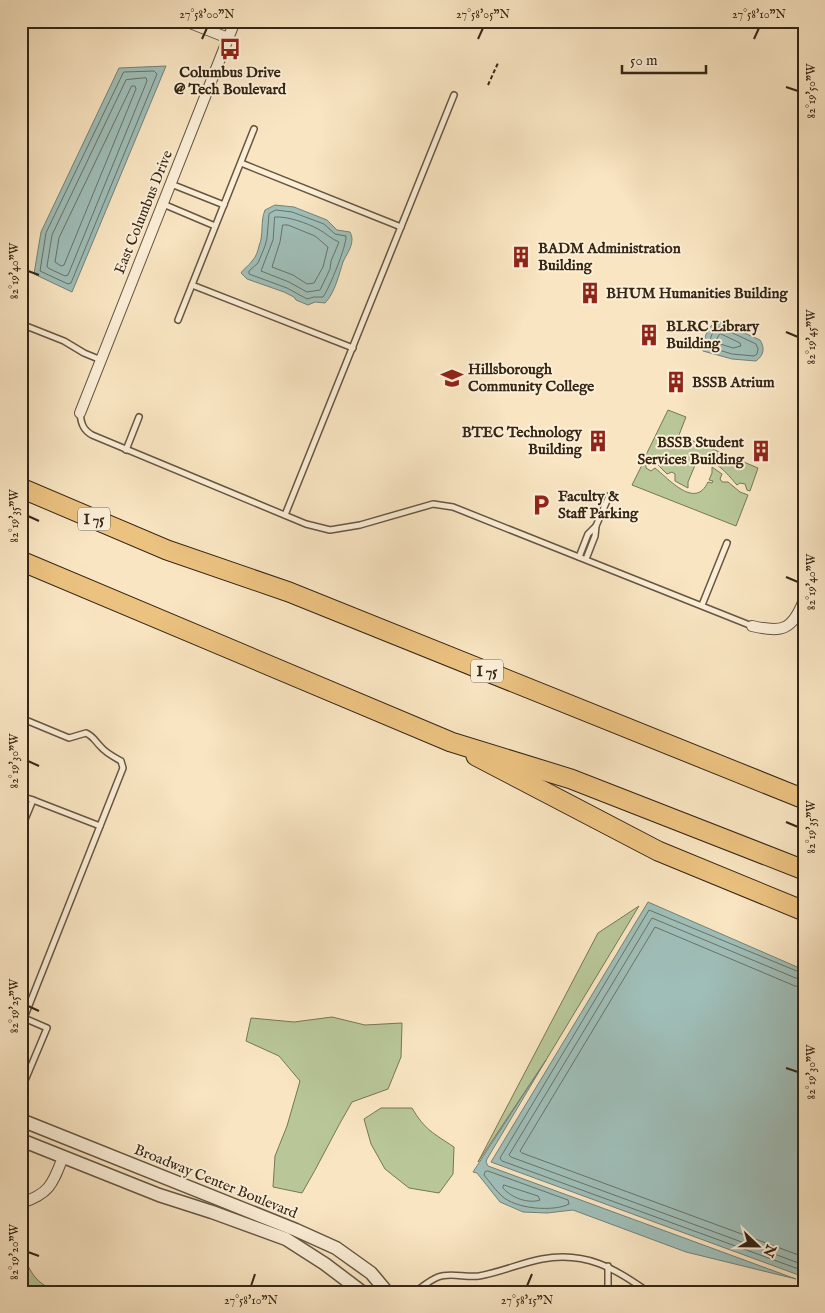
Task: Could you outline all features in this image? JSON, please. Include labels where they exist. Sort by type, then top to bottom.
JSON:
[{"type":"highway","name":"I 75","points":[[21,488],[167,550],[289,592],[804,799]]},
{"type":"highway","points":[[21,561],[451,742],[571,779],[804,870]]},
{"type":"highway","points":[[451,742],[492,766],[658,851],[804,911]]},
{"type":"street","points":[[185,21],[228,38]]},
{"type":"street","name":"East Columbus Drive","points":[[80,413],[235,21]]},
{"type":"street","points":[[752,626],[770,630],[780,629],[790,624],[798,615],[804,600]]},
{"type":"street","name":"Broadway Center Boulevard","points":[[21,1120],[296,1230],[336,1248],[371,1273],[387,1292]]},
{"type":"street","name":"Broadway Center Boulevard","points":[[21,1140],[159,1195],[212,1212],[286,1240],[325,1264],[362,1292]]},
{"type":"street","points":[[21,1203],[44,1194],[56,1177],[63,1157]]},
{"type":"lane","points":[[285,515],[454,95]]},
{"type":"lane","points":[[178,320],[254,129]]},
{"type":"lane","points":[[241,163],[401,227]]},
{"type":"lane","points":[[170,183],[224,205]]},
{"type":"lane","points":[[162,204],[215,226]]},
{"type":"lane","points":[[192,284],[353,348]]},
{"type":"lane","points":[[21,324],[64,341],[84,353],[101,360]]},
{"type":"lane","points":[[80,413],[80,421],[86,432],[306,524],[330,530],[360,525],[433,504],[453,507],[752,626]]},
{"type":"lane","points":[[126,450],[139,417]]},
{"type":"lane","points":[[586,559],[595,536],[596,526],[609,496]]},
{"type":"lane","points":[[579,556],[588,534],[596,526]]},
{"type":"lane","points":[[702,605],[727,543]]},
{"type":"lane","points":[[21,720],[28,721],[69,738],[86,733],[93,736],[100,747],[121,761],[123,768],[21,1024]]},
{"type":"lane","points":[[21,796],[100,826]]},
{"type":"lane","points":[[21,829],[33,800]]},
{"type":"lane","points":[[21,1090],[47,1028],[23,1017]]},
{"type":"lane","points":[[415,1292],[438,1277],[478,1276],[543,1259],[564,1256],[608,1266],[622,1273],[648,1292]]},
{"type":"lane","points":[[608,1266],[608,1292]]},
{"type":"path","points":[[488,85],[498,63]]},
{"type":"green space","points":[[668,410],[686,417],[679,435],[758,468],[750,491],[747,490],[745,484],[740,483],[737,485],[720,467],[709,462],[696,463],[688,482],[688,488],[675,481],[675,474],[672,472],[667,474],[657,464],[644,459]]},
{"type":"green space","points":[[643,463],[646,464],[646,468],[651,471],[655,468],[674,485],[689,493],[703,490],[708,482],[712,483],[713,481],[709,480],[712,467],[722,474],[720,479],[722,482],[728,482],[740,492],[748,495],[736,526],[632,485]]},
{"type":"green space","points":[[639,906],[546,1060],[478,1162],[598,933]]},
{"type":"green space","points":[[332,1017],[365,1025],[402,1023],[401,1057],[388,1089],[352,1102],[302,1193],[273,1187],[275,1156],[287,1126],[300,1081],[279,1056],[246,1041],[251,1018],[294,1022]]},
{"type":"green space","points":[[381,1108],[412,1108],[425,1126],[454,1147],[453,1174],[439,1193],[409,1188],[385,1169],[371,1144],[364,1119]]},
{"type":"green space","points":[[21,1249],[33,1275],[45,1286],[62,1290],[73,1289],[78,1292],[21,1292]]},
{"type":"water","points":[[166,66],[72,292],[34,274],[41,232],[119,68]]},
{"type":"water","points":[[275,205],[294,207],[327,220],[337,230],[350,232],[352,238],[349,251],[343,262],[334,289],[325,303],[315,302],[308,305],[284,292],[247,279],[241,273],[257,252],[265,210]]},
{"type":"water","points":[[720,322],[760,340],[763,351],[759,359],[756,361],[732,359],[703,351],[702,347],[710,327]]},
{"type":"water","points":[[648,902],[804,970],[804,1277],[491,1162]]},
{"type":"water","points":[[546,1060],[487,1159],[488,1166],[796,1279],[686,1252],[573,1210],[547,1213],[523,1212],[500,1202],[477,1173],[473,1172]]},
{"type":"place","name":"Columbus Drive @ Tech Boulevard","points":[[230,49]]},
{"type":"place","name":"BADM Administration Building","points":[[521,257]]},
{"type":"place","name":"BHUM Humanities Building","points":[[590,293]]},
{"type":"place","name":"BLRC Library Building","points":[[649,335]]},
{"type":"place","name":"Hillsborough Community College","points":[[452,378]]},
{"type":"place","name":"BSSB Atrium","points":[[676,382]]},
{"type":"place","name":"BTEC Technology Building","points":[[598,441]]},
{"type":"place","name":"BSSB Student Services Building","points":[[761,451]]},
{"type":"place","name":"Faculty & Staff Parking","points":[[541,505]]}]
